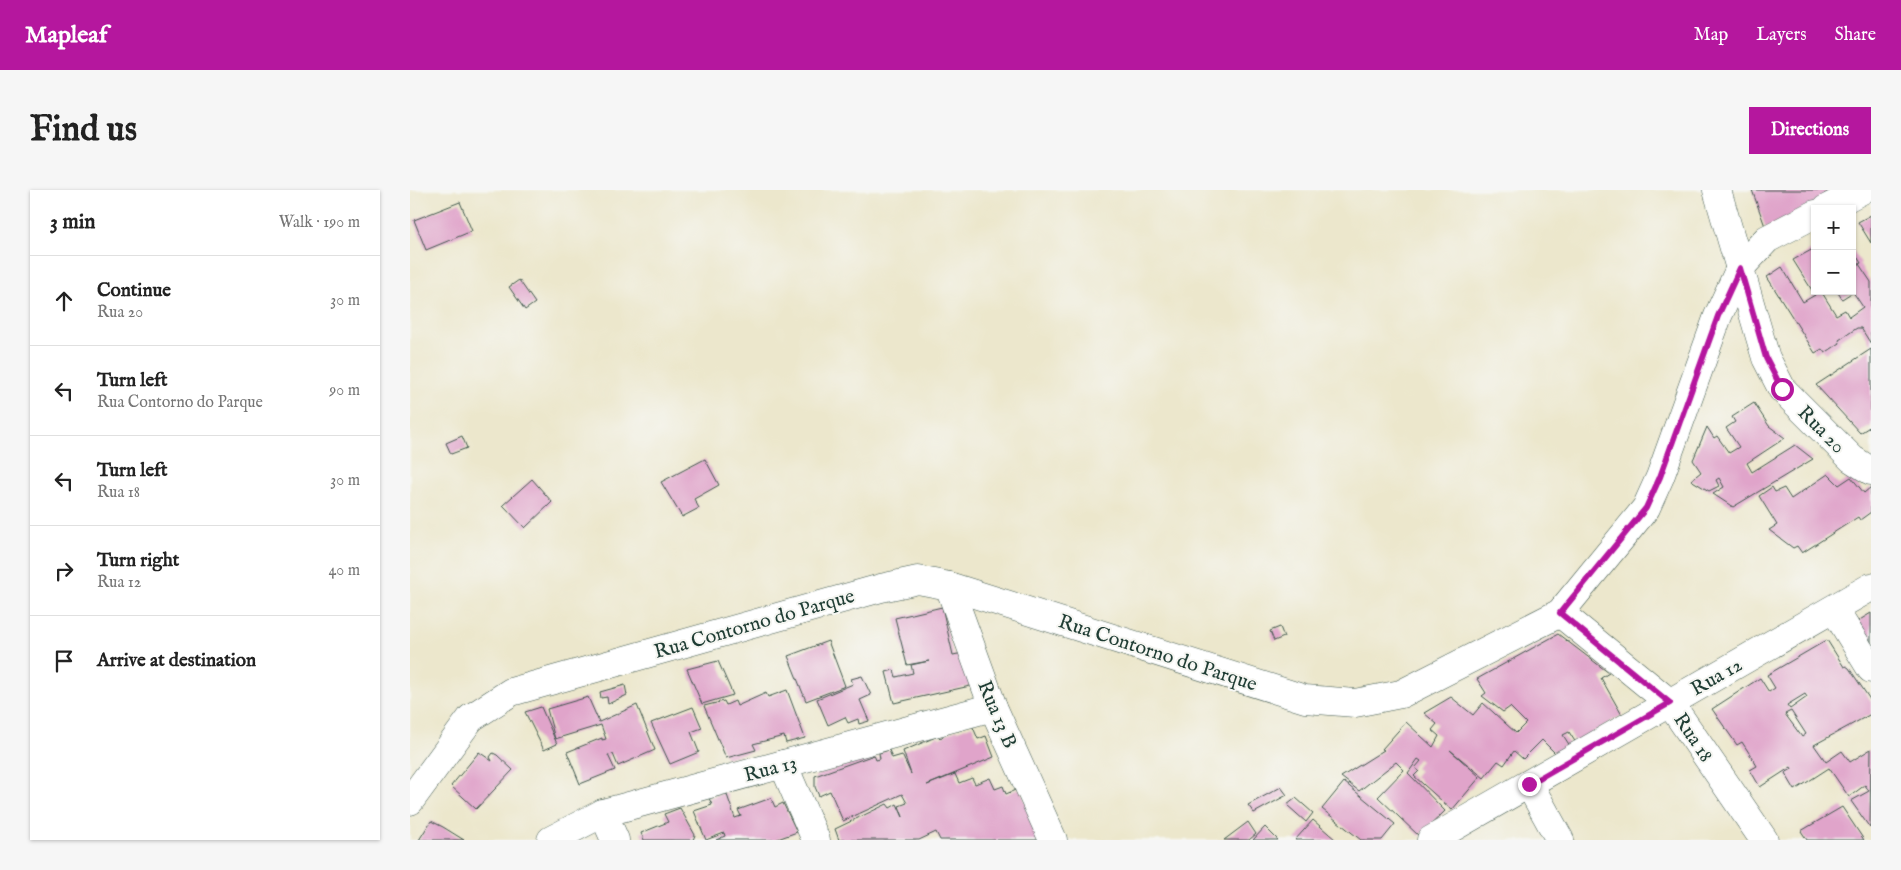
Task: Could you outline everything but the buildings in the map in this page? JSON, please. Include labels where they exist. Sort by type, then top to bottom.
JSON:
[{"type":"street","name":"Rua 20","points":[[1717,190],[1766,358],[1782,389],[1865,460]]},
{"type":"street","points":[[1834,205],[1862,190]]},
{"type":"street","name":"Rua Contorno do Parque","points":[[410,801],[471,718],[511,692],[881,588],[918,580],[949,586],[1305,699],[1355,703],[1401,694],[1560,613],[1646,508],[1660,477],[1718,316],[1740,268],[1767,239],[1811,216]]},
{"type":"street","name":"Rua 13 B","points":[[949,586],[993,708],[1053,840]]},
{"type":"street","name":"Rua 12","points":[[1431,840],[1871,587]]},
{"type":"street","points":[[1834,609],[1871,669]]},
{"type":"street","name":"Rua 18","points":[[1560,613],[1670,703],[1764,840]]},
{"type":"street","name":"Rua 13","points":[[552,840],[603,813],[993,708]]},
{"type":"street","points":[[783,764],[816,840]]},
{"type":"street","points":[[1529,784],[1560,840]]},
{"type":"street","points":[[603,813],[615,840]]},
{"type":"route","points":[[1529,784],[1670,703],[1560,613],[1646,508],[1660,477],[1718,316],[1740,268],[1766,358],[1782,389]]}]
